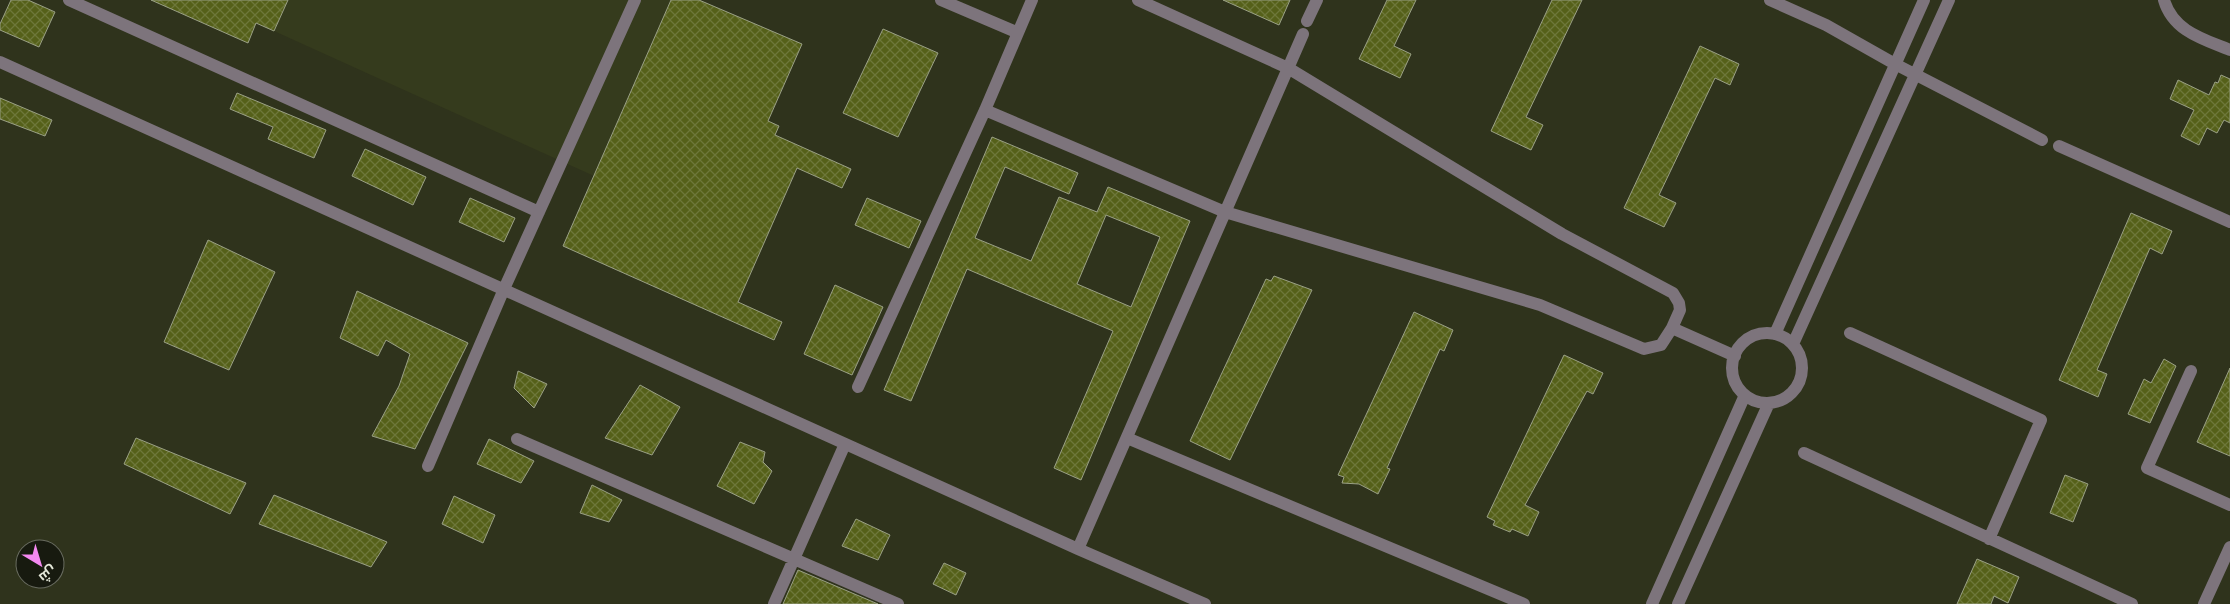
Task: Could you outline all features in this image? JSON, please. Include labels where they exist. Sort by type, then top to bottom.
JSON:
[{"type":"street","points":[[70,0],[539,212]]},
{"type":"street","points":[[428,466],[504,289],[635,0]]},
{"type":"street","points":[[941,0],[1016,32]]},
{"type":"street","points":[[858,387],[985,110],[1016,32],[1032,0]]},
{"type":"street","points":[[985,110],[1225,212],[1540,306],[1644,349],[1651,349],[1661,345],[1672,328],[1680,310],[1679,303],[1673,293],[1562,234],[1288,68],[1138,0]]},
{"type":"street","points":[[1307,21],[1317,0]]},
{"type":"street","points":[[1770,0],[1826,25],[1895,64],[2042,140]]},
{"type":"street","points":[[1774,334],[1924,0]]},
{"type":"street","points":[[1793,344],[1949,0]]},
{"type":"street","points":[[2164,0],[2170,16],[2183,29],[2230,50]]},
{"type":"street","points":[[1078,549],[1302,34]]},
{"type":"street","points":[[0,62],[1078,549],[1206,604]]},
{"type":"street","points":[[2059,146],[2230,222]]},
{"type":"street","points":[[1672,328],[1735,356]]},
{"type":"street","points":[[1766,333],[1774,334],[1793,344],[1802,360],[1801,377],[1798,385],[1786,398],[1769,403],[1752,400],[1745,395],[1735,381],[1733,373],[1735,356],[1738,349],[1750,338],[1766,333]]},
{"type":"street","points":[[1850,333],[2041,420],[1989,539]]},
{"type":"street","points":[[2191,371],[2147,468],[2230,505]]},
{"type":"street","points":[[1652,604],[1745,395]]},
{"type":"street","points":[[1678,604],[1769,403]]},
{"type":"street","points":[[1127,438],[1524,604]]},
{"type":"street","points":[[517,439],[898,604]]},
{"type":"street","points":[[774,604],[845,444]]},
{"type":"street","points":[[1804,453],[2132,604]]},
{"type":"street","points":[[2204,604],[2230,547]]},
{"type":"shaded area","points":[[288,0],[671,0],[594,176],[274,31]]},
{"type":"building","points":[[11,0],[28,0],[55,12],[39,47],[0,30],[0,24]]},
{"type":"building","points":[[151,0],[288,0],[274,31],[256,23],[248,43]]},
{"type":"building","points":[[671,0],[699,0],[802,44],[768,121],[779,126],[775,135],[851,169],[842,188],[797,168],[738,302],[782,322],[774,340],[563,246]]},
{"type":"building","points":[[1223,0],[1290,0],[1279,25]]},
{"type":"building","points":[[1387,0],[1416,0],[1394,46],[1411,54],[1400,78],[1359,59]]},
{"type":"building","points":[[1552,0],[1582,0],[1526,117],[1543,125],[1531,150],[1491,131]]},
{"type":"building","points":[[883,29],[938,53],[898,137],[843,113]]},
{"type":"building","points":[[1700,46],[1739,64],[1730,85],[1715,78],[1659,195],[1676,203],[1664,227],[1624,208]]},
{"type":"building","points":[[2221,75],[2230,79],[2230,123],[2224,120],[2217,133],[2207,128],[2199,145],[2181,136],[2194,110],[2170,99],[2178,80],[2209,95],[2215,82],[2218,83]]},
{"type":"building","points":[[237,93],[326,130],[314,158],[268,139],[273,127],[230,109]]},
{"type":"building","points":[[0,98],[52,120],[45,136],[0,119]]},
{"type":"building","points":[[992,137],[1078,173],[1069,194],[1005,167],[975,238],[1031,261],[1059,197],[1097,212],[1108,187],[1190,221],[1081,480],[1054,468],[1113,331],[967,269],[911,401],[884,390]],"holes":[[[1106,215],[1160,237],[1131,307],[1077,284]]]},
{"type":"building","points":[[365,149],[426,177],[413,205],[352,176]]},
{"type":"building","points":[[470,198],[515,218],[504,242],[459,222]]},
{"type":"building","points":[[867,198],[921,221],[909,248],[855,225]]},
{"type":"building","points":[[2131,213],[2172,231],[2162,254],[2150,248],[2097,370],[2107,374],[2098,397],[2059,380]]},
{"type":"building","points":[[208,240],[275,272],[229,370],[164,342]]},
{"type":"building","points":[[1274,276],[1312,290],[1230,460],[1190,441],[1266,279],[1271,281]]},
{"type":"building","points":[[835,285],[883,307],[852,375],[804,354]]},
{"type":"building","points":[[357,291],[468,343],[415,449],[372,436],[399,386],[410,354],[386,340],[378,356],[340,338]]},
{"type":"building","points":[[1414,312],[1453,330],[1444,351],[1440,349],[1387,468],[1390,469],[1378,494],[1359,484],[1342,483],[1344,477],[1338,475]]},
{"type":"building","points":[[1564,355],[1603,373],[1593,394],[1587,391],[1525,505],[1539,512],[1528,536],[1512,529],[1510,532],[1493,525],[1495,521],[1487,517]]},
{"type":"building","points":[[2164,359],[2176,366],[2150,423],[2128,414],[2144,379],[2151,383]]},
{"type":"building","points":[[2230,368],[2230,456],[2197,442]]},
{"type":"building","points":[[518,371],[547,384],[534,408],[514,388]]},
{"type":"building","points":[[640,385],[680,407],[652,455],[605,438]]},
{"type":"building","points":[[136,438],[246,483],[230,514],[124,464]]},
{"type":"building","points":[[489,439],[534,461],[521,483],[477,464]]},
{"type":"building","points":[[740,442],[765,452],[763,462],[772,471],[754,504],[717,486]]},
{"type":"building","points":[[2065,475],[2088,484],[2073,522],[2050,513]]},
{"type":"building","points":[[592,485],[622,500],[609,522],[580,513]]},
{"type":"building","points":[[274,495],[387,542],[371,567],[259,524]]},
{"type":"building","points":[[454,496],[495,515],[483,543],[442,524]]},
{"type":"building","points":[[856,519],[890,535],[878,560],[842,546]]},
{"type":"building","points":[[1977,559],[2019,577],[2008,603],[1994,596],[1991,604],[1957,604]]},
{"type":"building","points":[[944,563],[966,573],[956,595],[933,584]]},
{"type":"building","points":[[798,570],[878,604],[783,604]]}]
